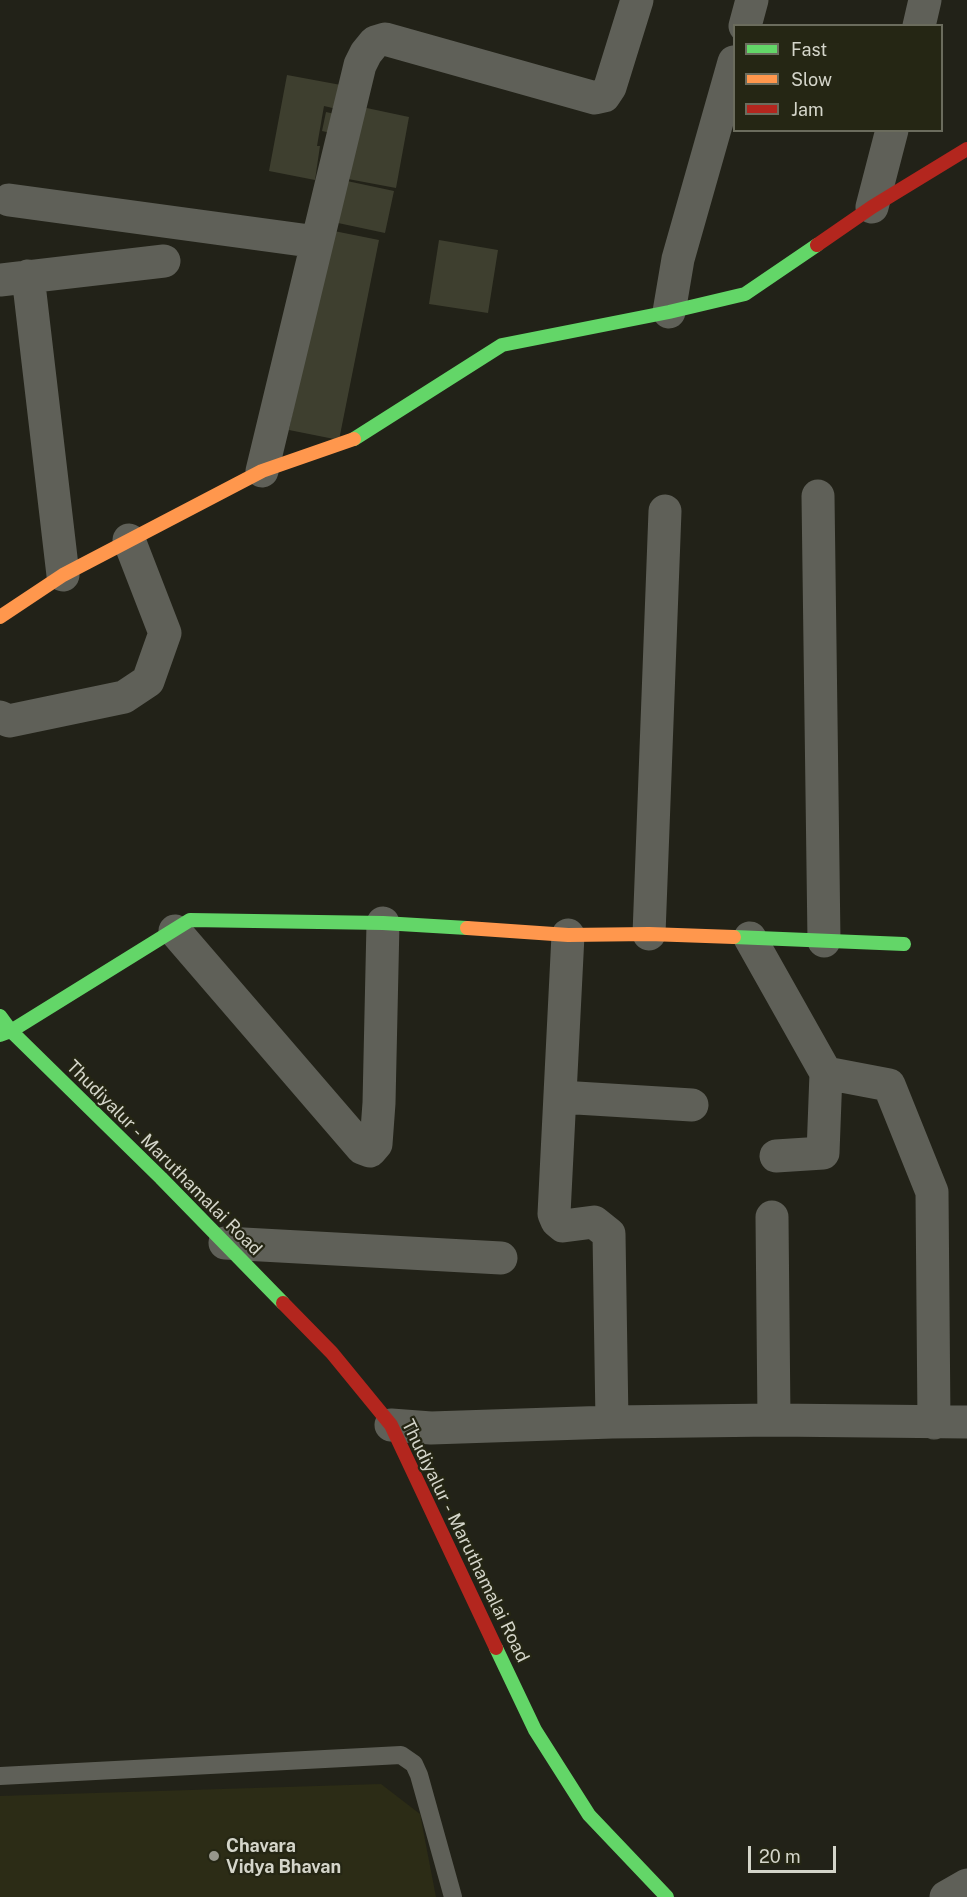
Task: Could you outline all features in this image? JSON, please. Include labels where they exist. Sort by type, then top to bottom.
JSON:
[{"type":"street","points":[[262,471],[360,65],[366,53],[375,42],[385,39],[595,98],[604,96],[609,87],[637,0]]},
{"type":"street","points":[[746,24],[752,0]]},
{"type":"street","points":[[920,24],[926,0]]},
{"type":"street","points":[[669,312],[678,259],[733,70]]},
{"type":"street","points":[[872,207],[891,132]]},
{"type":"street","points":[[0,617],[63,575],[262,471],[353,440],[502,345],[669,312],[745,294],[872,207],[967,149]]},
{"type":"street","points":[[9,200],[317,242]]},
{"type":"street","points":[[63,575],[14,278],[164,261]]},
{"type":"street","points":[[818,496],[824,941]]},
{"type":"street","points":[[649,934],[665,511]]},
{"type":"street","points":[[0,717],[9,722],[123,697],[148,681],[165,633],[129,540]]},
{"type":"street","points":[[5,1033],[190,920],[383,923],[568,935],[649,934],[904,944]]},
{"type":"street","points":[[175,931],[362,1148],[370,1151],[376,1144],[379,1103],[383,923]]},
{"type":"street","points":[[568,935],[554,1214],[562,1226],[594,1222],[609,1234],[612,1422]]},
{"type":"street","points":[[750,938],[826,1073],[823,1153],[776,1156]]},
{"type":"street","name":"Thudiyalur - Maruthamalai Road","points":[[0,1016],[5,1033],[225,1243],[332,1353],[391,1425],[535,1730],[589,1815],[667,1897]]},
{"type":"street","points":[[826,1073],[889,1085],[932,1192],[934,1423]]},
{"type":"street","points":[[561,1097],[692,1105]]},
{"type":"street","points":[[772,1217],[774,1420]]},
{"type":"street","points":[[225,1243],[501,1258]]},
{"type":"street","points":[[391,1425],[431,1428],[774,1420],[967,1422]]},
{"type":"street","points":[[946,1897],[967,1885]]},
{"type":"lane","points":[[0,1776],[401,1755],[414,1764],[419,1775],[453,1897]]},
{"type":"shaded area","name":"Chavara Vidya Bhavan","points":[[381,1784],[420,1814],[436,1897],[0,1897],[0,1796]]},
{"type":"building","points":[[287,75],[341,85],[337,109],[324,106],[317,146],[320,146],[315,180],[269,171]]},
{"type":"building","points":[[362,107],[409,117],[396,188],[348,179]]},
{"type":"building","points":[[326,112],[344,116],[340,135],[322,131]]},
{"type":"building","points":[[347,181],[394,191],[385,233],[338,223]]},
{"type":"building","points":[[329,230],[379,240],[339,440],[289,430]]},
{"type":"building","points":[[439,240],[498,250],[488,313],[429,304]]},
{"type":"traffic: fast","points":[[354,439],[502,345],[669,312],[745,294],[817,245]]},
{"type":"traffic: fast","points":[[0,1035],[11,1031],[190,920],[383,923],[467,928]]},
{"type":"traffic: fast","points":[[734,937],[904,944]]},
{"type":"traffic: fast","points":[[0,1016],[11,1031],[161,1178],[283,1303]]},
{"type":"traffic: fast","points":[[496,1648],[535,1730],[589,1815],[667,1897]]},
{"type":"traffic: slow","points":[[0,617],[63,575],[262,471],[354,439]]},
{"type":"traffic: slow","points":[[467,928],[568,935],[649,934],[734,937]]},
{"type":"traffic: jam","points":[[817,245],[872,207],[967,149]]},
{"type":"traffic: jam","points":[[283,1303],[332,1353],[391,1425],[496,1648]]},
{"type":"place","name":"Chavara Vidya Bhavan","points":[[214,1856]]}]
